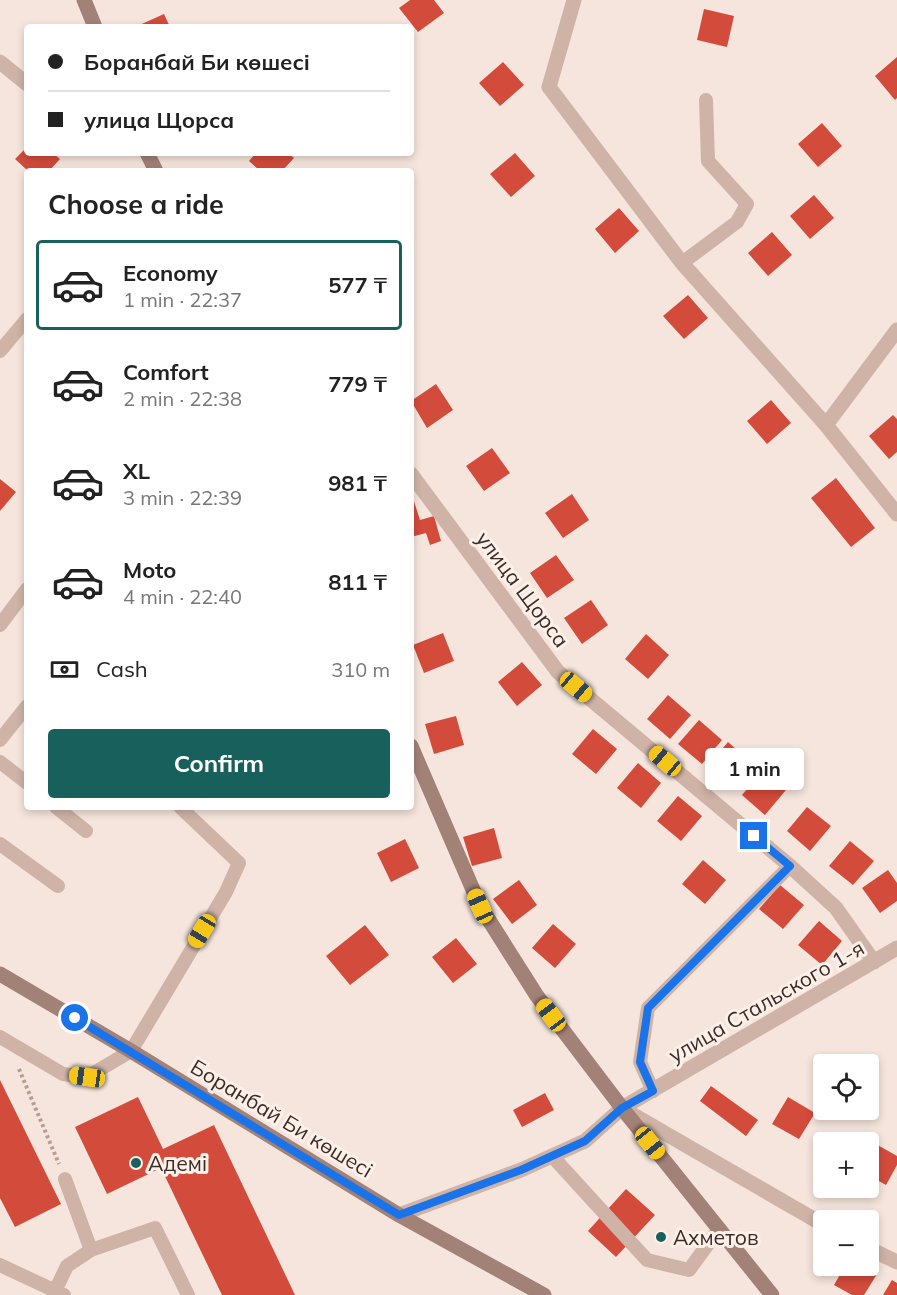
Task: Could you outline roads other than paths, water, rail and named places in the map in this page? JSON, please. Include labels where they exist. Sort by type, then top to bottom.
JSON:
[{"type":"street","points":[[84,0],[94,24]]},
{"type":"street","points":[[574,0],[549,87],[682,263],[826,425],[897,514]]},
{"type":"street","points":[[0,62],[24,82]]},
{"type":"street","points":[[826,425],[897,330]]},
{"type":"street","name":"улица Щорса","points":[[414,478],[558,672],[790,866],[836,908],[874,962]]},
{"type":"street","points":[[414,753],[480,906],[537,996],[622,1108],[772,1295]]},
{"type":"street","name":"улица Стальского 1-я","points":[[399,1215],[521,1170],[585,1141],[622,1108],[897,948]]},
{"type":"street","name":"Боранбай Би көшесі","points":[[0,974],[399,1215],[544,1295]]},
{"type":"street","points":[[622,1108],[813,1219]]},
{"type":"street","points":[[879,1253],[897,1262]]},
{"type":"lane","points":[[682,263],[737,222],[747,204],[708,161],[706,100]]},
{"type":"lane","points":[[0,351],[24,323]]},
{"type":"lane","points":[[0,625],[24,594]]},
{"type":"lane","points":[[0,740],[24,710]]},
{"type":"lane","points":[[0,762],[24,781]]},
{"type":"lane","points":[[60,810],[86,831]]},
{"type":"lane","points":[[4,1040],[63,1074],[87,1077],[130,1051],[226,891],[239,863],[183,810]]},
{"type":"lane","points":[[0,844],[58,886]]},
{"type":"lane","points":[[653,1091],[640,1062],[648,1008],[790,866]]},
{"type":"lane","points":[[552,1156],[647,1260],[689,1270],[719,1229]]},
{"type":"lane","points":[[66,1179],[91,1250]]},
{"type":"lane","points":[[1,1264],[60,1293],[67,1266],[91,1250],[155,1228],[188,1295]]},
{"type":"place","name":"Адемi","points":[[136,1163]]},
{"type":"place","name":"Ахметов","points":[[661,1237]]}]
